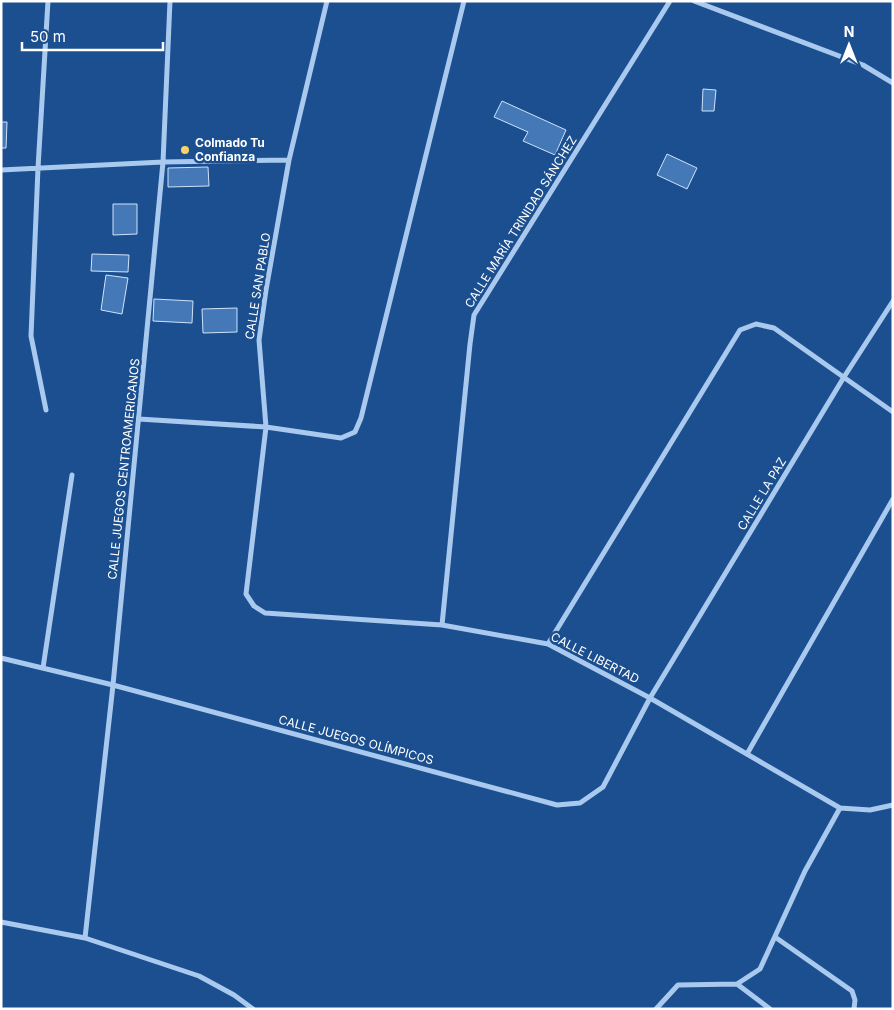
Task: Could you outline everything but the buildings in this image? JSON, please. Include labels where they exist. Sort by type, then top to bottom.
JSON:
[{"type":"street","points":[[46,410],[31,336],[38,168],[48,1]]},
{"type":"street","name":"CALLE JUEGOS CENTROAMERICANOS","points":[[85,938],[139,419],[163,162],[170,1]]},
{"type":"street","name":"CALLE SAN PABLO","points":[[254,606],[246,594],[266,427],[259,340],[266,290],[290,160],[327,1]]},
{"type":"street","points":[[139,419],[266,427],[340,438],[355,432],[361,418],[464,1]]},
{"type":"street","name":"CALLE MARÍA TRINIDAD SÁNCHEZ","points":[[442,625],[474,315],[670,1]]},
{"type":"street","points":[[694,1],[863,66],[893,83]]},
{"type":"street","points":[[1,170],[163,162],[290,160]]},
{"type":"street","name":"CALLE LA PAZ","points":[[650,698],[844,377],[893,301]]},
{"type":"street","points":[[548,644],[740,330],[756,324],[774,328],[893,412]]},
{"type":"street","points":[[43,668],[72,475]]},
{"type":"street","points":[[747,754],[893,499]]},
{"type":"street","name":"CALLE LIBERTAD","points":[[254,606],[265,613],[442,625],[548,644],[650,698],[840,808]]},
{"type":"street","name":"CALLE JUEGOS OLÍMPICOS","points":[[1,658],[112,685],[557,805],[580,803],[603,787],[650,698]]},
{"type":"street","points":[[656,1009],[678,985],[736,984],[760,969],[805,871],[840,808],[870,810],[893,805]]},
{"type":"street","points":[[1,922],[85,938],[199,976],[234,995],[252,1009]]},
{"type":"street","points":[[775,937],[852,991],[855,1000],[854,1009]]},
{"type":"street","points":[[736,984],[770,1009]]},
{"type":"place","name":"Colmado Tu Confianza","points":[[185,150]]}]
